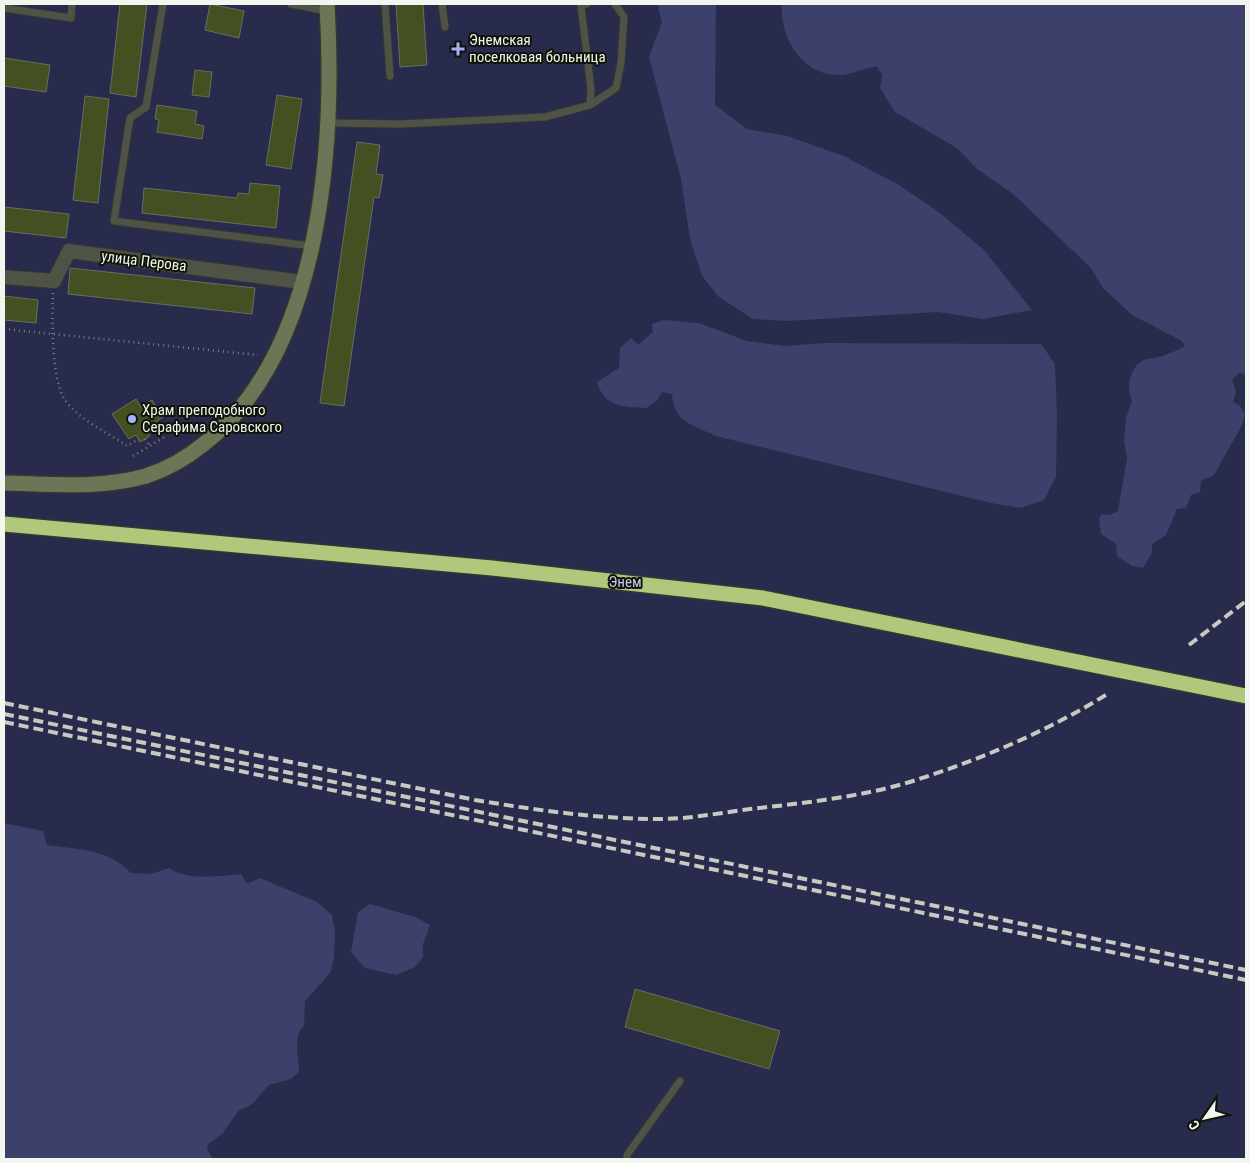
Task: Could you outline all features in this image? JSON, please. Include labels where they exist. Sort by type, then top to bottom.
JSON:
[{"type":"highway","points":[[4,524],[492,568],[763,598],[1246,696]]},
{"type":"street","points":[[4,484],[112,483],[148,475],[189,456],[222,430],[247,402],[274,356],[294,308],[312,246],[326,162],[328,123],[327,7]]},
{"type":"street","name":"улица Перова","points":[[54,281],[69,251],[302,282]]},
{"type":"street","points":[[4,277],[54,281]]},
{"type":"lane","points":[[4,8],[70,18],[72,4]]},
{"type":"lane","points":[[163,4],[146,107],[130,118],[114,221],[312,246]]},
{"type":"lane","points":[[290,4],[327,7]]},
{"type":"lane","points":[[385,4],[390,76]]},
{"type":"lane","points":[[442,4],[444,27]]},
{"type":"lane","points":[[588,4],[581,6],[591,89],[590,105]]},
{"type":"lane","points":[[328,123],[401,124],[545,117],[590,105],[616,88],[622,62],[624,17],[615,4]]},
{"type":"lane","points":[[627,1159],[627,1155],[680,1081]]},
{"type":"path","points":[[54,281],[53,334],[57,374],[66,400],[88,420],[127,446],[139,439]]},
{"type":"path","points":[[4,329],[274,356]]},
{"type":"path","points":[[134,456],[166,436]]},
{"type":"path","points":[[145,439],[150,446]]},
{"type":"green space","name":"Энем","points":[[4,4],[1246,4],[1246,1159],[4,1159]]},
{"type":"shaded area","points":[[657,4],[716,4],[715,105],[747,129],[787,136],[844,156],[899,185],[940,213],[984,250],[1032,310],[983,319],[938,312],[786,321],[753,319],[719,297],[702,276],[690,239],[681,179],[649,57],[662,22]]},
{"type":"shaded area","points":[[782,4],[1246,4],[1246,375],[1240,373],[1232,379],[1236,392],[1233,402],[1240,406],[1245,414],[1242,425],[1214,475],[1201,481],[1200,492],[1191,495],[1186,508],[1177,509],[1166,535],[1152,544],[1152,553],[1143,568],[1132,566],[1117,556],[1116,544],[1101,534],[1099,518],[1102,514],[1110,515],[1118,511],[1127,458],[1124,441],[1126,418],[1132,401],[1129,384],[1132,373],[1139,363],[1144,360],[1160,357],[1185,346],[1182,341],[1132,315],[1103,288],[1090,267],[1012,193],[977,169],[957,148],[895,112],[880,88],[882,75],[877,67],[839,75],[826,74],[804,62],[789,41],[784,29]]},
{"type":"shaded area","points":[[664,320],[699,323],[747,341],[785,346],[825,343],[1041,344],[1055,364],[1057,414],[1056,477],[1044,500],[1021,508],[991,503],[716,436],[680,417],[673,403],[672,394],[662,392],[658,399],[647,408],[623,406],[610,401],[600,390],[597,382],[619,368],[620,348],[631,338],[638,345],[653,332],[652,324]]},
{"type":"shaded area","points":[[4,823],[43,831],[47,845],[81,849],[102,854],[122,865],[131,873],[151,874],[169,868],[185,875],[194,876],[241,874],[247,884],[260,878],[317,902],[332,915],[335,931],[334,959],[330,973],[305,1001],[304,1026],[300,1031],[297,1042],[299,1072],[291,1079],[269,1085],[251,1105],[238,1111],[223,1133],[208,1144],[207,1149],[213,1159],[4,1159]]},
{"type":"shaded area","points":[[370,904],[415,917],[430,925],[423,944],[423,957],[415,967],[396,975],[365,968],[351,952],[358,912]]},
{"type":"building","points":[[120,4],[147,4],[136,97],[110,93]]},
{"type":"building","points":[[210,4],[244,11],[239,38],[205,30]]},
{"type":"building","points":[[396,4],[423,4],[427,65],[400,67]]},
{"type":"building","points":[[4,58],[50,65],[46,92],[4,86]]},
{"type":"building","points":[[195,70],[212,72],[209,97],[192,95]]},
{"type":"building","points":[[277,95],[302,99],[291,169],[266,165]]},
{"type":"building","points":[[85,96],[109,99],[98,203],[73,200]]},
{"type":"building","points":[[157,105],[197,111],[195,124],[204,126],[202,139],[157,132],[159,120],[155,119]]},
{"type":"building","points":[[357,142],[380,145],[376,174],[383,175],[379,198],[374,197],[344,406],[320,403]]},
{"type":"building","points":[[250,183],[280,186],[276,228],[142,213],[144,188],[237,198],[238,193],[249,194]]},
{"type":"building","points":[[4,207],[69,214],[66,238],[4,231]]},
{"type":"building","points":[[70,268],[255,288],[252,314],[68,294]]},
{"type":"building","points":[[4,296],[38,300],[36,323],[4,320]]},
{"type":"building","name":"Храм преподобного Серафима Саровского","points":[[136,399],[141,407],[152,400],[163,417],[146,429],[150,436],[140,442],[136,435],[129,439],[112,414]]},
{"type":"building","points":[[635,989],[780,1031],[769,1069],[625,1027]]},
{"type":"railway","points":[[1189,645],[1246,601]]},
{"type":"railway","points":[[4,703],[475,800],[590,816],[670,819],[812,802],[893,787],[989,754],[1062,720],[1109,693]]},
{"type":"railway","points":[[4,714],[1246,970]]},
{"type":"railway","points":[[4,722],[1246,980]]},
{"type":"place","name":"Энемская поселковая больница","points":[[458,49]]},
{"type":"place","name":"Храм преподобного Серафима Саровского","points":[[132,419]]}]
